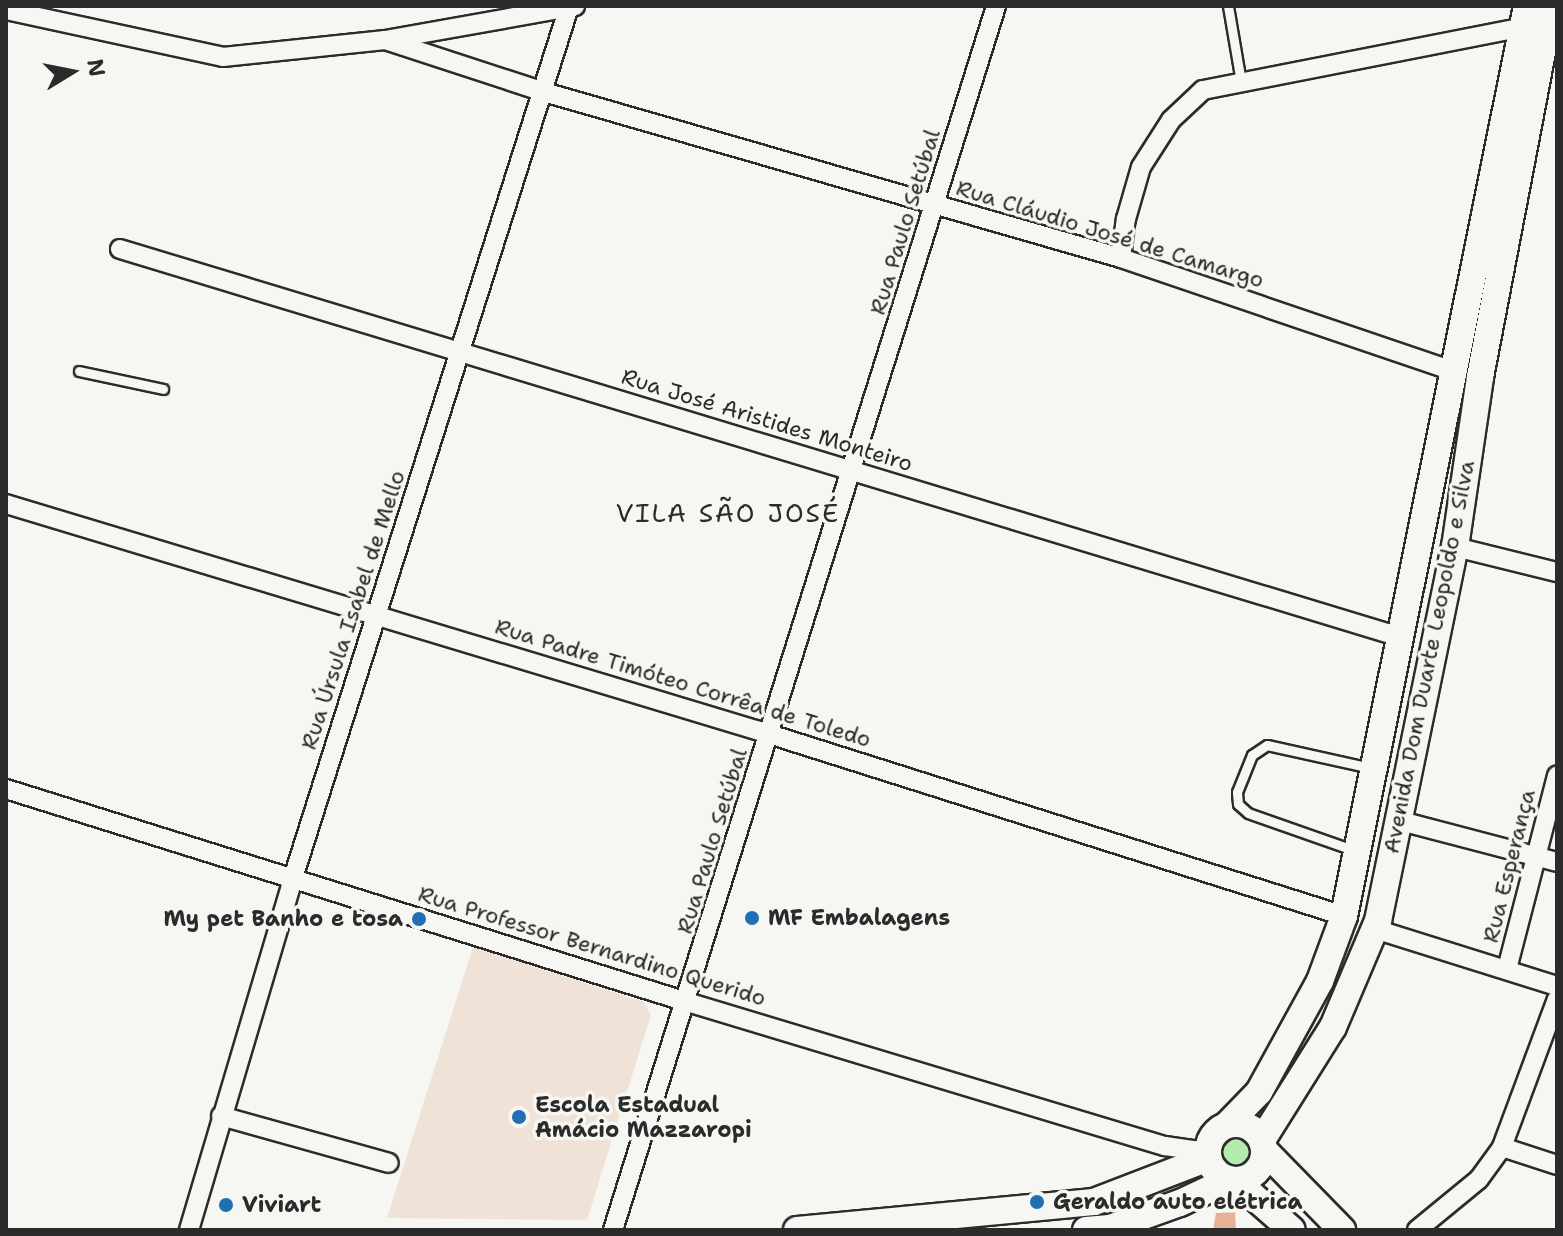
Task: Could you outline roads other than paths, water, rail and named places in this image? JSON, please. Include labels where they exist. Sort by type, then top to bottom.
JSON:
[{"type":"main road","name":"Avenida Dom Duarte Leopoldo e Silva","points":[[1227,1125],[1259,1092],[1320,981],[1344,916],[1452,371],[1537,18]]},
{"type":"main road","name":"Avenida Dom Duarte Leopoldo e Silva","points":[[1263,1145],[1333,1027],[1375,929],[1455,547],[1537,18]]},
{"type":"main road","points":[[1452,371],[1480,377]]},
{"type":"main road","points":[[797,1230],[1094,1202],[1170,1175],[1208,1155],[1215,1133],[1227,1125],[1251,1128],[1342,1230]]},
{"type":"main road","points":[[1086,1230],[1110,1228],[1180,1203],[1260,1168],[1263,1145]]},
{"type":"main road","points":[[1208,1155],[1232,1180],[1292,1230]]},
{"type":"street","points":[[6,10],[223,57],[385,40],[575,6]]},
{"type":"street","name":"Rua Paulo Setúbal","points":[[613,1230],[854,470],[996,6]]},
{"type":"street","name":"Rua Úrsula Isabel de Mello","points":[[189,1230],[293,878],[569,7]]},
{"type":"street","points":[[1121,258],[1126,219],[1141,167],[1171,120],[1203,90],[1537,18]]},
{"type":"street","name":"Rua Cláudio José de Camargo","points":[[385,40],[544,92],[1121,258],[1452,371]]},
{"type":"street","name":"Rua José Aristides Monteiro","points":[[120,249],[1400,637]]},
{"type":"street","name":"Rua Padre Timóteo Corrêa de Toledo","points":[[6,504],[769,734],[1344,916]]},
{"type":"street","points":[[1455,547],[1557,572]]},
{"type":"street","name":"Rua Esperança","points":[[1507,969],[1557,775]]},
{"type":"street","name":"Rua Professor Bernardino Querido","points":[[6,789],[687,1002],[1165,1146],[1208,1155]]},
{"type":"street","points":[[1397,820],[1557,862]]},
{"type":"street","points":[[1375,929],[1557,986]]},
{"type":"street","points":[[1417,1230],[1479,1179],[1502,1147],[1557,999]]},
{"type":"street","points":[[221,1116],[389,1163]]},
{"type":"street","points":[[1165,1146],[1170,1175]]},
{"type":"street","points":[[1502,1147],[1557,1165]]},
{"type":"lane","points":[[1228,6],[1241,82]]},
{"type":"lane","points":[[79,371],[163,389]]},
{"type":"lane","points":[[1357,851],[1248,813],[1238,804],[1237,792],[1252,755],[1267,745],[1374,768]]},
{"type":"place","name":"MF Embalagens","points":[[752,918]]},
{"type":"place","name":"My pet Banho e tosa","points":[[419,919]]},
{"type":"place","name":"Escola Estadual Amácio Mazzaropi","points":[[519,1117]]},
{"type":"place","name":"Geraldo auto elétrica","points":[[1037,1202]]},
{"type":"place","name":"Viviart","points":[[226,1205]]},
{"type":"district","name":"VILA SÃO JOSÉ","points":[[728,513]]}]
